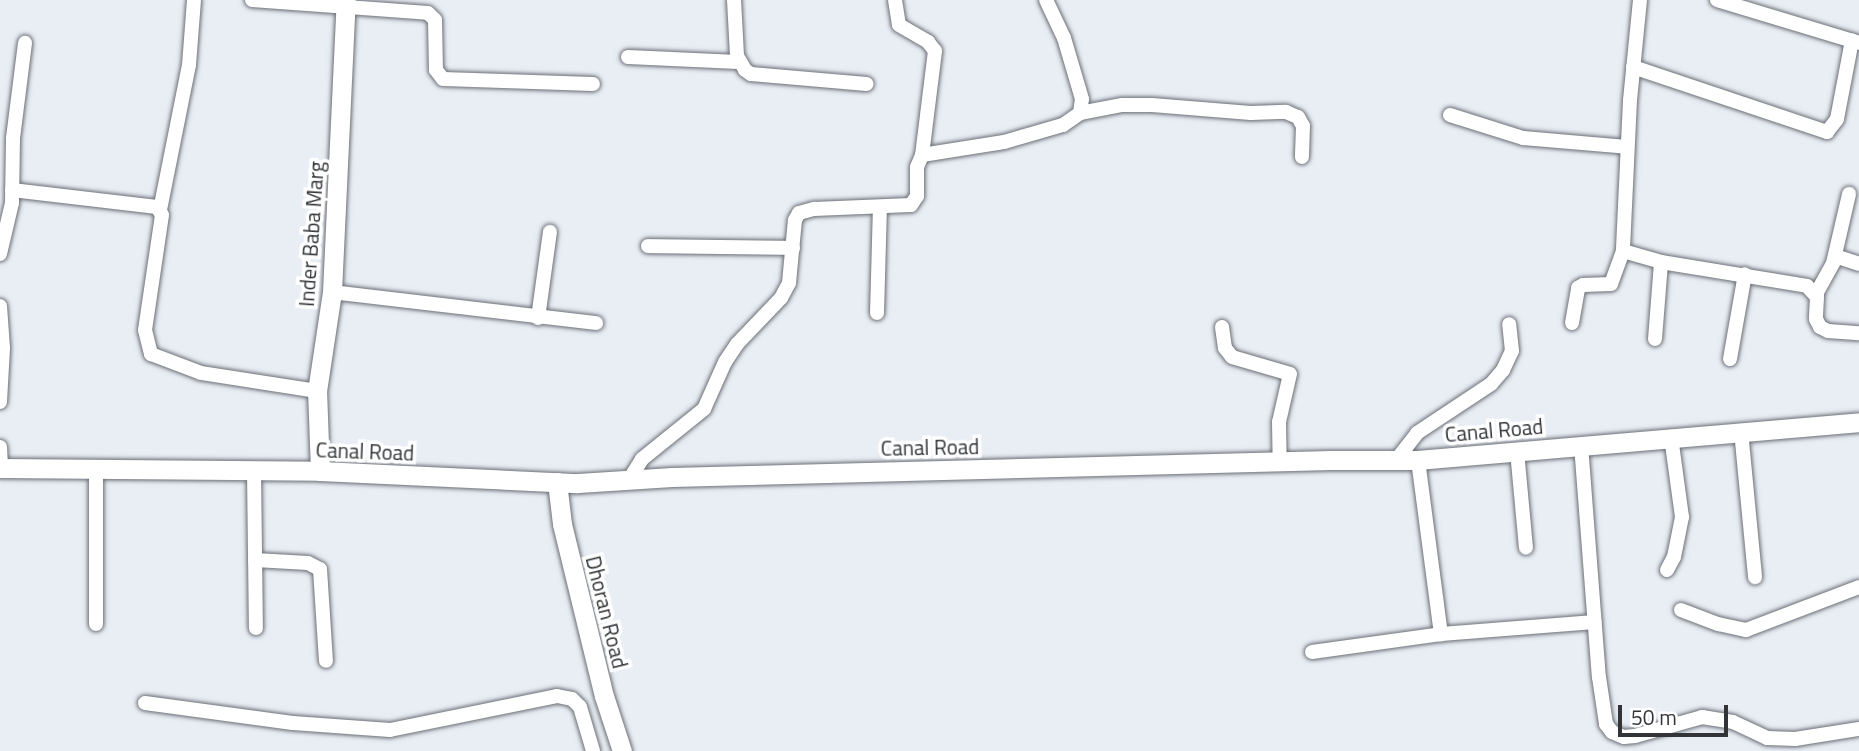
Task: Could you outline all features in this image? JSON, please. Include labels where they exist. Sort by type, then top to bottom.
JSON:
[{"type":"street","points":[[194,0],[189,65],[160,210],[160,227],[145,330],[150,354],[201,373],[317,391]]},
{"type":"street","points":[[252,0],[346,3],[420,11],[435,20],[436,70],[443,79],[593,84]]},
{"type":"street","points":[[734,0],[738,62]]},
{"type":"street","points":[[629,480],[642,459],[704,409],[725,362],[737,344],[781,298],[789,283],[795,220],[799,212],[914,203],[935,51],[928,42],[898,25],[895,0]]},
{"type":"street","points":[[1046,0],[1067,50],[1082,99],[1080,113]]},
{"type":"street","points":[[1572,323],[1578,288],[1583,285],[1611,284],[1623,251],[1621,246],[1633,67],[1640,0]]},
{"type":"street","points":[[1633,67],[1827,132],[1837,119],[1856,41],[1717,0]]},
{"type":"street","name":"Inder Baba Marg","points":[[320,471],[317,391],[332,292],[346,3]]},
{"type":"street","points":[[0,254],[12,190],[13,138],[25,43]]},
{"type":"street","points":[[628,57],[738,62],[751,74],[867,84]]},
{"type":"street","points":[[922,155],[1004,142],[1063,125],[1080,113],[1122,105],[1152,104],[1293,113],[1303,126],[1303,158]]},
{"type":"street","points":[[1450,115],[1523,138],[1628,147]]},
{"type":"street","points":[[12,190],[155,205],[160,210]]},
{"type":"street","points":[[1849,194],[1835,256],[1828,275],[1816,293],[1815,319],[1820,327],[1828,331],[1859,333]]},
{"type":"street","points":[[877,313],[880,207]]},
{"type":"street","points":[[538,318],[550,232]]},
{"type":"street","points":[[648,246],[793,248]]},
{"type":"street","points":[[1623,251],[1661,262],[1807,286],[1816,293]]},
{"type":"street","points":[[1835,256],[1859,264]]},
{"type":"street","points":[[1655,339],[1661,262]]},
{"type":"street","points":[[1730,359],[1745,274]]},
{"type":"street","points":[[332,292],[596,323]]},
{"type":"street","points":[[0,306],[3,348],[0,402]]},
{"type":"street","points":[[1397,459],[1417,433],[1491,384],[1503,370],[1512,351],[1509,324]]},
{"type":"street","points":[[1222,327],[1225,348],[1232,357],[1281,369],[1290,374],[1279,422],[1280,461]]},
{"type":"street","name":"Canal Road","points":[[1,468],[320,471],[557,482],[1280,461],[1418,460],[1859,422]]},
{"type":"street","points":[[1741,431],[1755,577]]},
{"type":"street","points":[[1667,570],[1674,557],[1682,517],[1671,438]]},
{"type":"street","points":[[1581,445],[1602,709],[1606,724],[1619,735],[1635,736],[1702,717],[1733,722],[1767,738],[1795,739],[1859,729]]},
{"type":"street","points":[[0,447],[1,468]]},
{"type":"street","points":[[1517,450],[1526,548]]},
{"type":"street","points":[[1418,460],[1441,634]]},
{"type":"street","points":[[96,469],[96,624]]},
{"type":"street","points":[[254,471],[256,628]]},
{"type":"street","name":"Dhoran Road","points":[[557,482],[562,524],[604,696],[622,751]]},
{"type":"street","points":[[255,560],[307,563],[320,569],[326,661]]},
{"type":"street","points":[[1681,610],[1718,624],[1746,630],[1859,587]]},
{"type":"street","points":[[1311,652],[1441,634],[1595,622]]},
{"type":"street","points":[[145,703],[368,730],[409,728],[549,696],[572,699],[580,707],[593,751]]}]
